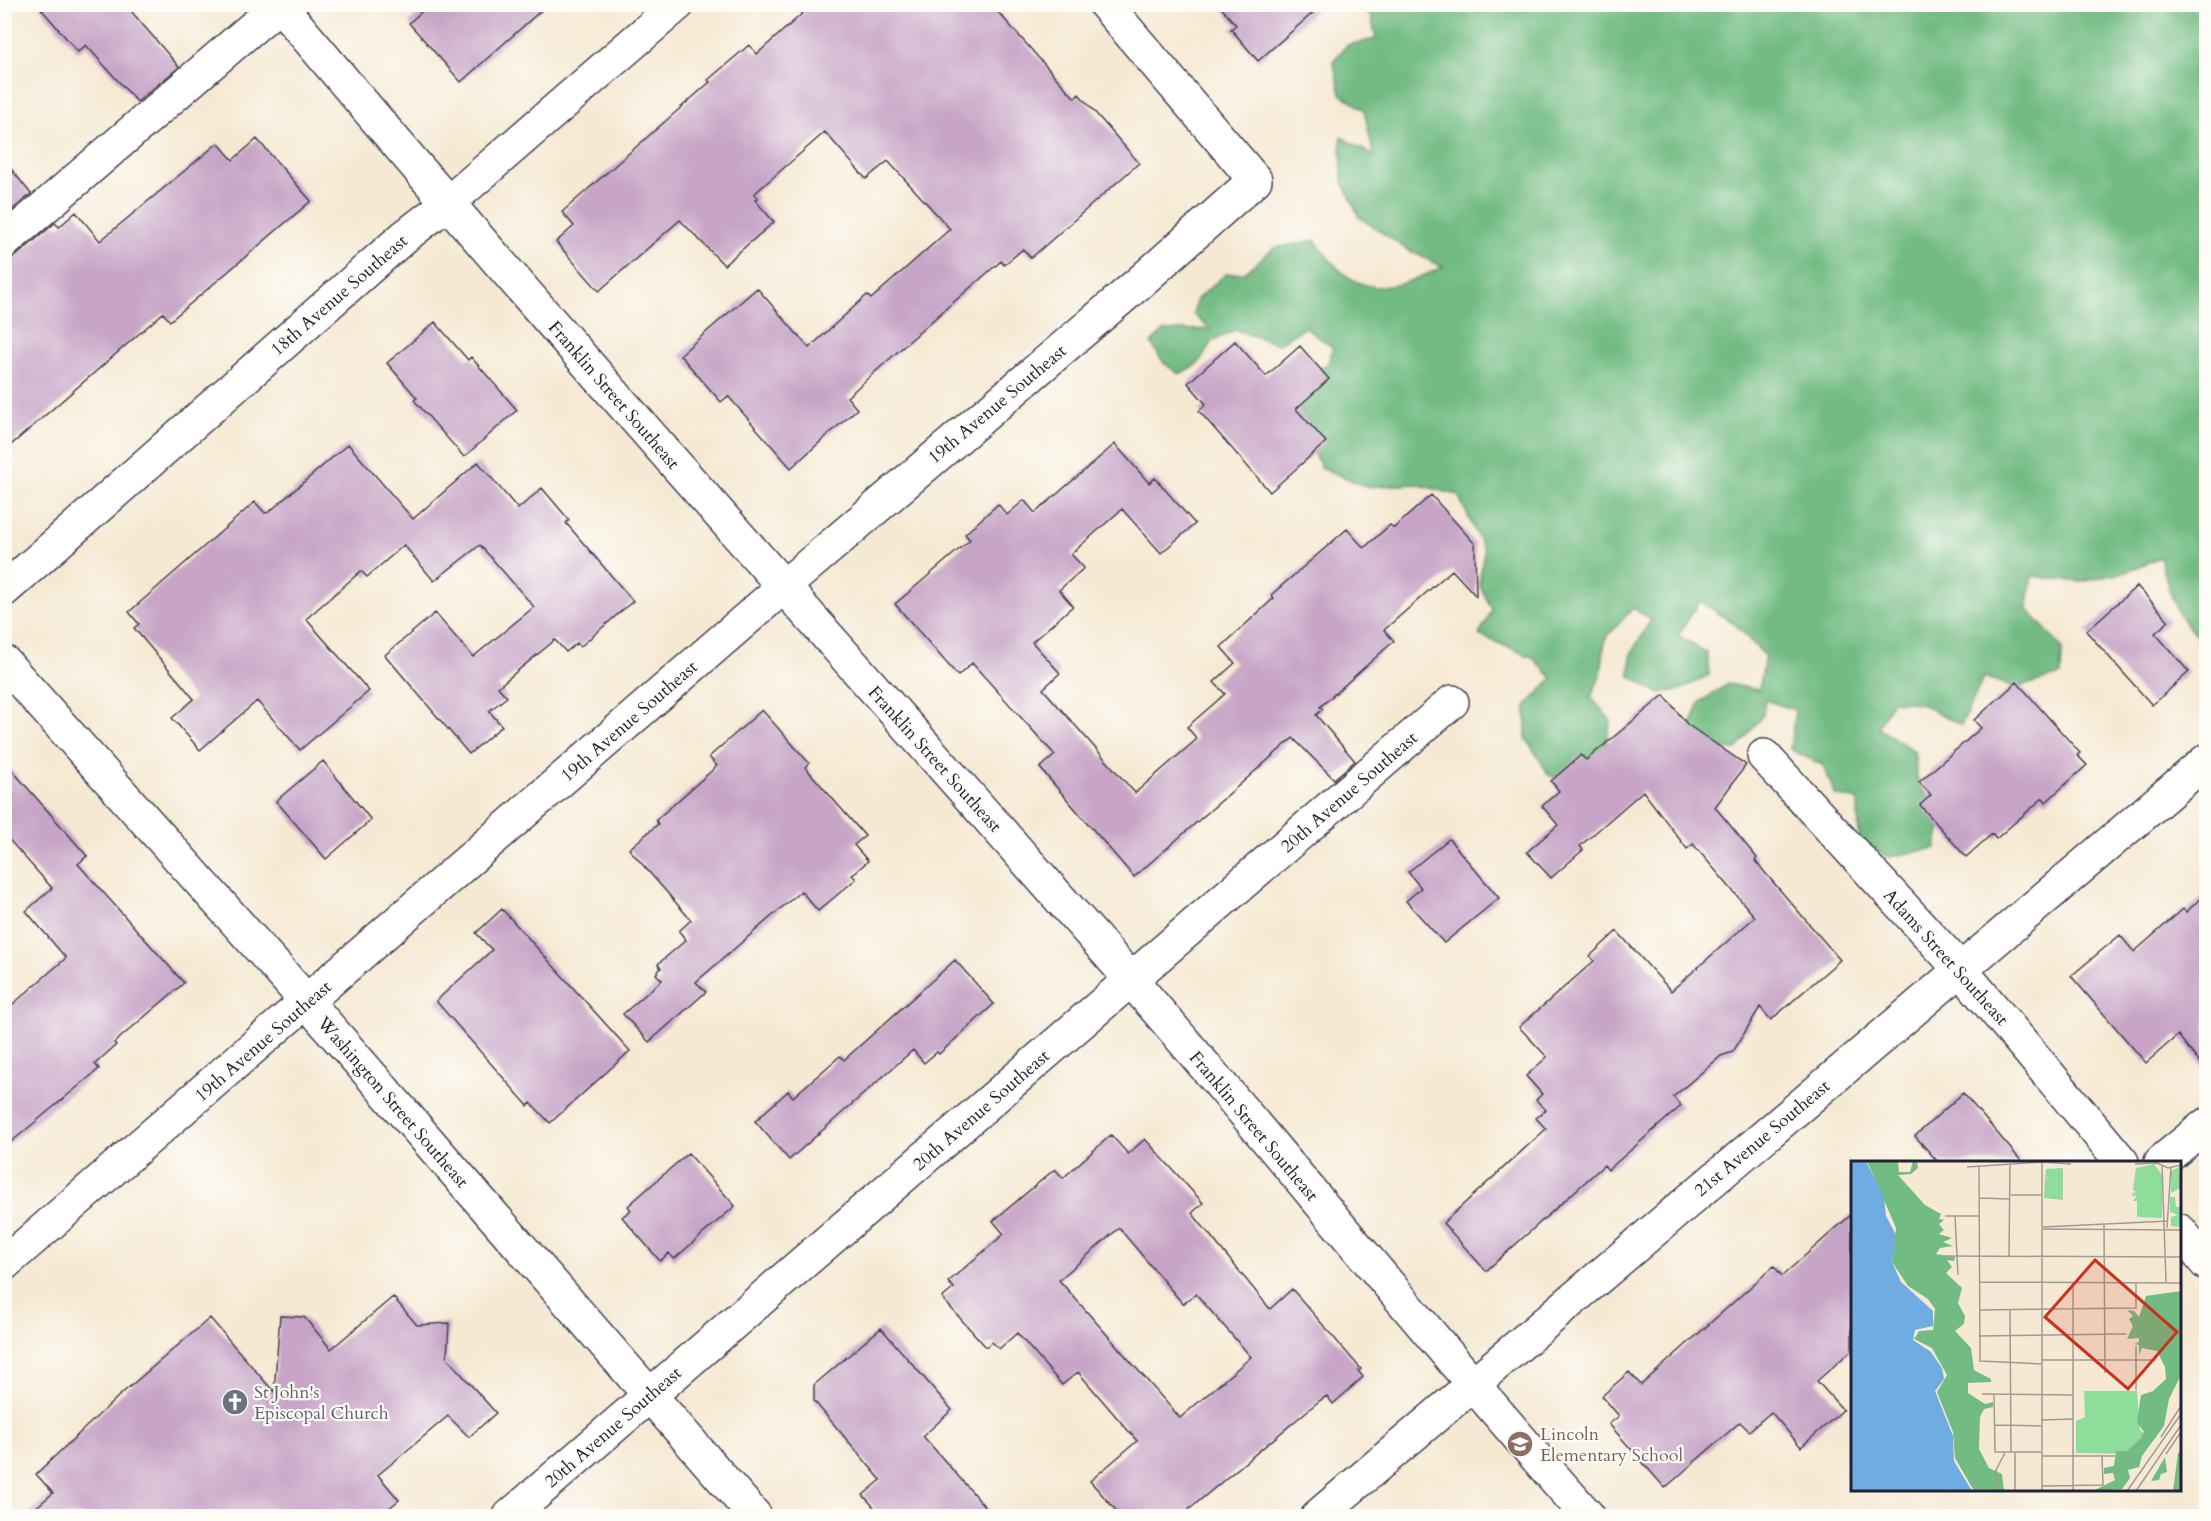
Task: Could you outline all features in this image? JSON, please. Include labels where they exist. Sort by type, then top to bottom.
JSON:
[{"type":"street","name":"18th Avenue Southeast","points":[[4,590],[404,237],[448,204],[678,4]]},
{"type":"street","name":"19th Avenue Southeast","points":[[4,1264],[782,588],[1131,290],[1255,180],[1105,4]]},
{"type":"street","name":"Franklin Street Southeast","points":[[279,5],[448,204],[782,588],[1132,981],[1471,1384],[1588,1516]]},
{"type":"street","points":[[4,242],[279,5]]},
{"type":"street","name":"Washington Street Southeast","points":[[4,662],[755,1516]]},
{"type":"street","name":"20th Avenue Southeast","points":[[510,1516],[1132,981],[1452,702]]},
{"type":"street","name":"Adams Street Southeast","points":[[1764,756],[1961,970],[2121,1161]]},
{"type":"street","name":"21st Avenue Southeast","points":[[1318,1516],[2206,761]]},
{"type":"street","points":[[2162,1161],[2206,1125]]},
{"type":"street","points":[[2181,1232],[2206,1263]]},
{"type":"green space","points":[[1353,5],[2206,5],[2206,639],[2196,634],[2181,616],[2170,592],[2160,557],[2126,572],[2081,582],[2032,576],[2027,609],[2062,648],[2061,675],[2015,688],[1984,677],[1961,725],[1919,703],[1892,701],[1878,728],[1914,751],[1918,785],[1944,815],[1936,848],[1888,857],[1859,840],[1858,800],[1835,795],[1824,766],[1790,749],[1795,710],[1765,700],[1763,715],[1736,750],[1707,747],[1690,728],[1700,702],[1728,684],[1759,690],[1765,656],[1735,624],[1700,601],[1678,635],[1707,653],[1709,675],[1679,690],[1658,693],[1630,676],[1631,654],[1651,619],[1633,608],[1605,639],[1601,674],[1591,697],[1611,721],[1604,750],[1575,783],[1549,775],[1526,738],[1526,706],[1552,678],[1532,657],[1479,635],[1492,610],[1479,584],[1484,550],[1458,495],[1416,484],[1367,487],[1322,468],[1301,432],[1299,392],[1304,380],[1328,363],[1333,348],[1305,327],[1278,344],[1235,330],[1213,341],[1199,363],[1179,374],[1164,363],[1151,343],[1164,331],[1210,329],[1193,314],[1197,299],[1226,274],[1244,273],[1274,248],[1315,240],[1343,273],[1357,282],[1372,286],[1404,283],[1443,267],[1408,250],[1359,217],[1342,179],[1341,137],[1374,156],[1364,110],[1341,94],[1333,61],[1347,45],[1376,39],[1371,16]]},
{"type":"building","points":[[37,4],[125,4],[179,67],[137,102],[86,45],[78,52]]},
{"type":"building","points":[[430,4],[548,4],[461,82],[409,23]]},
{"type":"building","points":[[813,4],[991,4],[1075,98],[1079,94],[1139,163],[1031,258],[1023,249],[1004,265],[1001,261],[941,313],[847,397],[857,409],[791,468],[728,396],[721,402],[680,355],[757,288],[809,348],[867,295],[871,299],[950,229],[888,161],[866,179],[825,132],[754,194],[758,198],[755,200],[774,222],[724,265],[680,220],[599,291],[556,242],[574,226],[562,212],[749,45],[757,54]]},
{"type":"building","points":[[1218,4],[1323,4],[1258,61],[1231,29],[1236,25]]},
{"type":"building","points":[[257,139],[311,201],[170,321],[163,313],[4,451],[4,260],[16,256],[55,223],[59,227],[76,212],[100,241],[218,143],[233,160]]},
{"type":"building","points":[[4,160],[31,194],[5,216],[4,216]]},
{"type":"building","points":[[435,322],[468,360],[471,357],[517,410],[464,457],[414,400],[417,398],[387,363]]},
{"type":"building","points":[[1235,341],[1266,376],[1300,346],[1329,379],[1296,409],[1326,442],[1270,492],[1199,411],[1206,404],[1188,383]]},
{"type":"building","points":[[348,444],[413,519],[478,462],[518,509],[542,488],[569,520],[566,523],[633,601],[580,647],[577,643],[566,652],[555,640],[498,687],[507,697],[489,711],[502,726],[469,754],[385,655],[435,613],[473,657],[534,607],[480,545],[434,581],[404,545],[367,577],[361,571],[306,619],[369,691],[300,750],[257,701],[200,750],[172,718],[194,699],[134,628],[139,624],[129,612],[255,502],[265,513],[269,512]]},
{"type":"building","points":[[1115,444],[1149,483],[1155,478],[1195,524],[1161,553],[1122,509],[1071,554],[1084,568],[1059,590],[1073,606],[1032,642],[1060,673],[1043,689],[1135,793],[1197,739],[1187,727],[1225,694],[1214,682],[1235,663],[1221,647],[1274,598],[1271,595],[1347,529],[1364,548],[1390,525],[1394,528],[1431,495],[1475,544],[1476,596],[1452,570],[1384,630],[1394,641],[1320,707],[1323,709],[1316,715],[1355,761],[1334,779],[1293,738],[1134,877],[1040,768],[1055,755],[972,663],[958,676],[895,604],[970,540],[965,534],[998,504],[1007,515],[1024,500],[1035,513]]},
{"type":"building","points":[[2137,586],[2169,621],[2155,633],[2189,672],[2152,705],[2086,631]]},
{"type":"building","points":[[2017,682],[2080,753],[2077,755],[2087,765],[2046,802],[2043,798],[1996,839],[1992,834],[1966,857],[1920,805],[1931,795],[1919,782],[1981,728],[1974,720]]},
{"type":"building","points":[[1664,695],[1687,724],[1746,765],[1715,807],[1757,858],[1755,861],[1840,960],[1771,1020],[1760,1007],[1733,1052],[1721,1056],[1673,1097],[1681,1106],[1608,1170],[1604,1165],[1486,1271],[1443,1223],[1546,1129],[1536,1118],[1546,1110],[1536,1100],[1542,1094],[1526,1076],[1547,1057],[1519,1027],[1594,961],[1590,956],[1617,931],[1671,991],[1755,917],[1693,844],[1687,849],[1643,791],[1580,846],[1583,850],[1551,878],[1527,852],[1558,825],[1542,806],[1559,791],[1551,781],[1581,755],[1586,760]]},
{"type":"building","points":[[762,710],[809,763],[805,767],[865,836],[854,845],[868,861],[852,875],[856,879],[818,911],[801,891],[696,982],[706,992],[649,1042],[623,1014],[662,980],[656,974],[661,968],[658,964],[686,940],[679,931],[691,920],[629,849],[658,824],[656,820],[717,766],[709,757]]},
{"type":"building","points":[[4,761],[87,856],[78,864],[184,983],[114,1043],[116,1045],[95,1064],[99,1069],[4,1148],[4,1012],[66,958],[26,911],[52,888],[4,834]]},
{"type":"building","points":[[323,761],[371,820],[326,859],[276,801]]},
{"type":"building","points":[[1449,839],[1499,898],[1444,943],[1406,901],[1421,888],[1408,872]]},
{"type":"building","points":[[2206,894],[2206,1071],[2178,1035],[2146,1063],[2071,976],[2120,935],[2134,952],[2183,909],[2186,912]]},
{"type":"building","points":[[502,909],[630,1051],[550,1123],[531,1103],[528,1106],[436,1001],[492,950],[476,933]]},
{"type":"building","points":[[955,960],[994,1004],[939,1054],[937,1052],[924,1063],[913,1050],[789,1160],[755,1121],[788,1091],[793,1097],[840,1056],[844,1060]]},
{"type":"building","points":[[1963,1093],[2021,1161],[1937,1161],[1915,1136]]},
{"type":"building","points":[[1111,1135],[1128,1154],[1145,1139],[1203,1203],[1192,1213],[1270,1309],[1292,1289],[1361,1369],[1358,1371],[1363,1377],[1333,1404],[1327,1396],[1319,1401],[1181,1516],[1121,1516],[1090,1481],[1137,1441],[1078,1372],[1062,1385],[1017,1333],[999,1349],[992,1342],[986,1347],[942,1298],[954,1288],[948,1282],[1004,1234],[993,1221],[1055,1169],[1063,1178]],"holes":[[[1119,1228],[1183,1304],[1196,1294],[1251,1357],[1180,1418],[1059,1280]]]},
{"type":"building","points":[[688,1153],[735,1206],[674,1259],[669,1253],[660,1261],[622,1217],[631,1210],[628,1206]]},
{"type":"building","points":[[1851,1215],[1851,1351],[1817,1381],[1843,1410],[1801,1447],[1771,1412],[1749,1431],[1740,1422],[1665,1488],[1609,1424],[1619,1416],[1602,1396],[1629,1372],[1641,1385],[1774,1266],[1782,1276]]},
{"type":"building","name":"St John's Episcopal Church","points":[[393,1297],[417,1325],[449,1323],[447,1358],[496,1413],[469,1437],[448,1416],[378,1475],[399,1500],[379,1516],[26,1516],[53,1493],[36,1474],[120,1395],[210,1318],[274,1392],[280,1316],[304,1317],[331,1349]]},
{"type":"building","points":[[881,1328],[952,1410],[923,1436],[993,1516],[882,1516],[863,1495],[881,1480],[814,1401],[814,1385]]},
{"type":"place","name":"St John's Episcopal Church","points":[[235,1402]]},
{"type":"place","name":"Lincoln Elementary School","points":[[1520,1444]]}]
